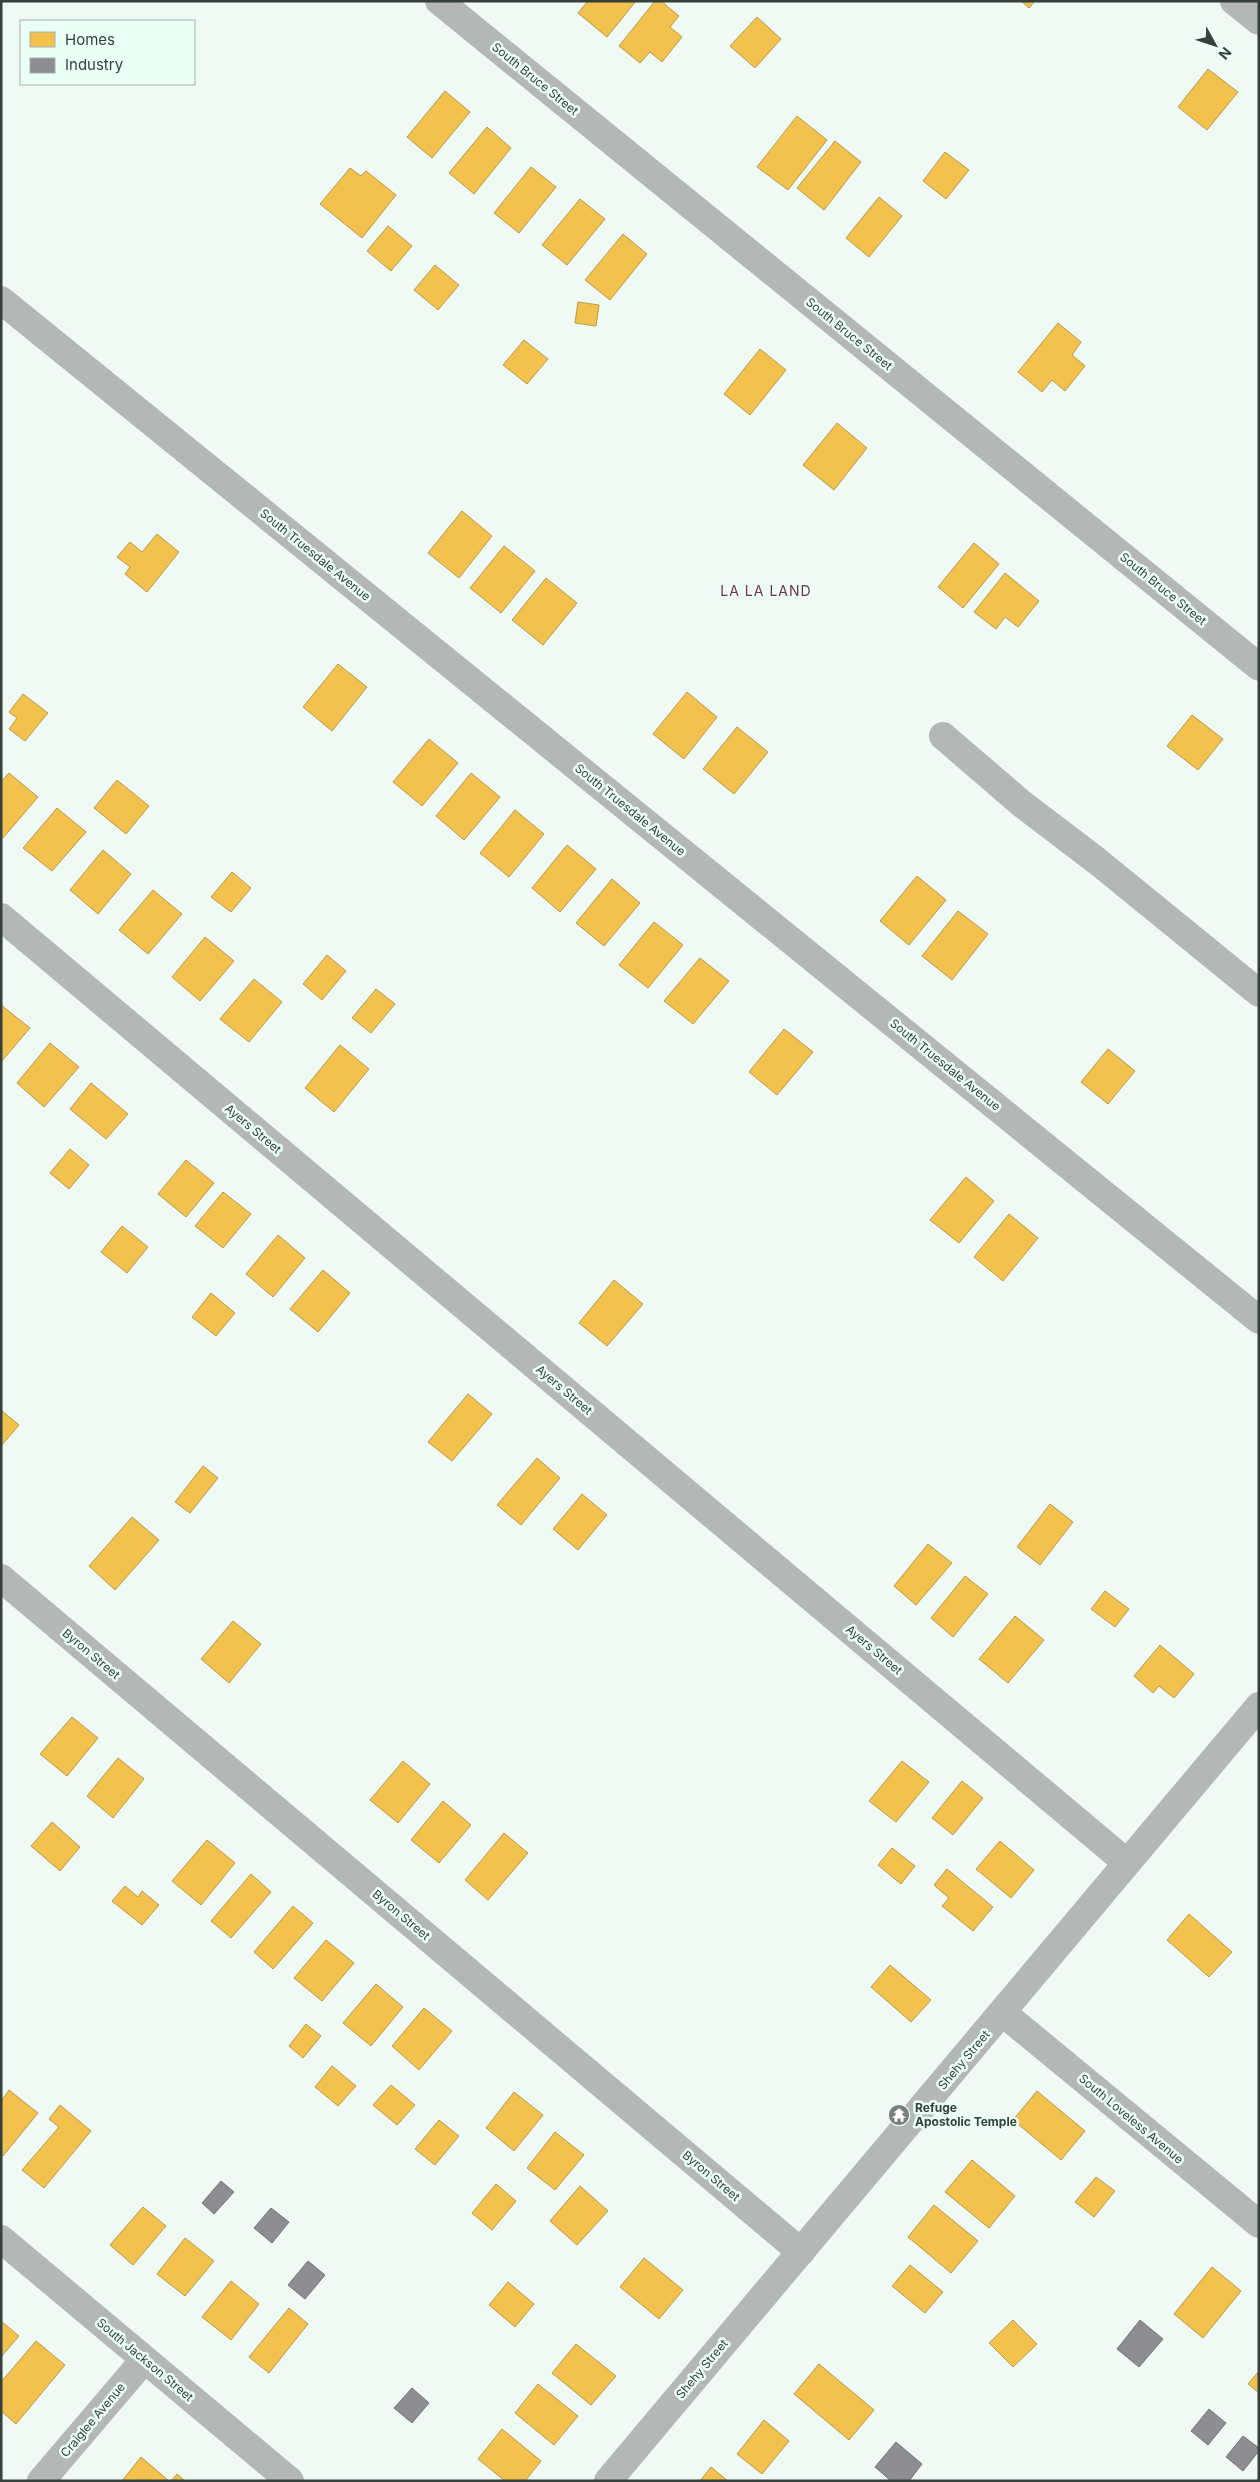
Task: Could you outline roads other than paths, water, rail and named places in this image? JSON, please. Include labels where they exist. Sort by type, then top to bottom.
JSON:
[{"type":"street","name":"South Bruce Street","points":[[439,1],[1259,667]]},
{"type":"street","points":[[1234,1],[1259,21]]},
{"type":"street","name":"South Truesdale Avenue","points":[[1,300],[1259,1320]]},
{"type":"street","points":[[943,736],[1022,804],[1097,861],[1259,993]]},
{"type":"street","name":"Ayers Street","points":[[1,917],[1126,1862]]},
{"type":"street","name":"Byron Street","points":[[1,1578],[801,2252]]},
{"type":"street","name":"Shehy Street","points":[[608,2481],[1003,2013],[1126,1862],[1259,1706]]},
{"type":"street","name":"South Loveless Avenue","points":[[1003,2013],[1259,2224]]},
{"type":"street","name":"South Jackson Street","points":[[1,2239],[290,2481]]},
{"type":"street","name":"Craiglee Avenue","points":[[42,2481],[144,2360]]},
{"type":"place","name":"Refuge Apostolic Temple","points":[[899,2115]]},
{"type":"district","name":"LA LA LAND","points":[[766,591]]}]
